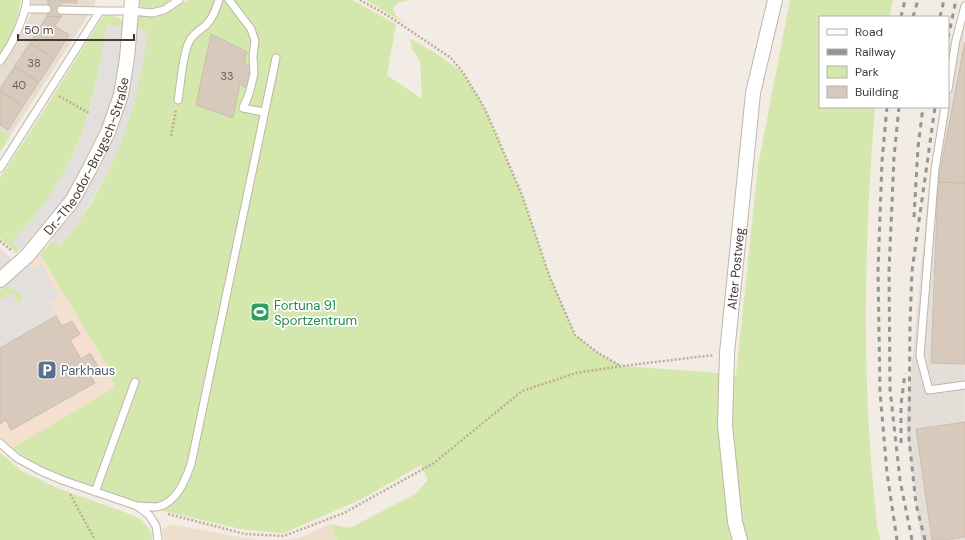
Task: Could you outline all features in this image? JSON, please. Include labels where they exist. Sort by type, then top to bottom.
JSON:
[{"type":"street","name":"Alter Postweg","points":[[740,540],[735,522],[725,425],[727,353],[753,93],[775,0]]},
{"type":"street","name":"Dr.-Theodor-Brugsch-Straße","points":[[0,280],[28,256],[72,201],[108,132],[121,95],[127,58],[132,6]]},
{"type":"lane","points":[[0,61],[16,33],[27,0]]},
{"type":"lane","points":[[62,10],[100,11],[132,6],[152,13],[164,10],[179,0]]},
{"type":"lane","points":[[178,100],[189,41],[207,24],[216,11],[219,0]]},
{"type":"lane","points":[[229,0],[251,29],[255,41],[253,56],[254,74],[250,94],[244,108],[264,112]]},
{"type":"lane","points":[[949,83],[956,40],[965,6]]},
{"type":"lane","points":[[25,9],[47,9]]},
{"type":"lane","points":[[0,168],[100,11]]},
{"type":"lane","points":[[0,442],[17,458],[41,471],[62,480],[137,506],[157,507],[170,501],[178,492],[186,478],[191,464],[276,58]]},
{"type":"lane","points":[[945,108],[935,169],[920,356],[929,390],[965,385]]},
{"type":"lane","points":[[95,492],[136,382]]},
{"type":"lane","points":[[137,506],[149,515],[156,526],[158,540]]},
{"type":"path","points":[[360,0],[387,15],[452,58],[464,74],[485,109],[522,195],[549,275],[575,335],[598,353],[622,366]]},
{"type":"path","points":[[50,91],[89,113]]},
{"type":"path","points":[[171,136],[178,100]]},
{"type":"path","points":[[168,514],[245,534],[284,536],[344,513],[434,463],[522,391],[576,373],[727,353]]},
{"type":"path","points":[[62,480],[95,540]]},
{"type":"shaded area","points":[[32,0],[95,0],[95,5],[10,136],[0,129],[0,67],[31,15]]},
{"type":"shaded area","points":[[964,0],[965,540],[921,540],[906,424],[930,176],[941,108],[949,108],[949,61],[953,39]]},
{"type":"shaded area","points":[[107,25],[148,31],[142,68],[127,127],[118,151],[104,179],[75,228],[60,246],[46,234],[28,255],[12,242],[57,185],[75,151],[91,106],[99,72]]},
{"type":"shaded area","points":[[0,248],[17,265],[25,258],[33,269],[42,264],[59,298],[50,302],[57,314],[56,316],[0,348],[0,314],[2,313],[0,309],[0,300],[13,293],[19,304],[22,300],[22,296],[20,292],[0,284]]},
{"type":"shaded area","points":[[40,254],[110,371],[114,388],[12,448],[0,437],[0,290]]},
{"type":"shaded area","points":[[171,524],[258,540],[164,540],[162,530]]},
{"type":"shaded area","points":[[329,524],[337,540],[286,540],[301,537]]},
{"type":"green space","points":[[0,0],[21,0],[15,27],[0,56]]},
{"type":"green space","points":[[139,0],[170,0],[157,10],[150,10],[141,7]]},
{"type":"green space","points":[[188,0],[352,0],[396,24],[387,75],[422,99],[420,60],[413,51],[411,39],[440,56],[464,74],[485,109],[522,195],[549,275],[575,335],[598,353],[622,366],[707,372],[736,376],[758,166],[790,0],[893,0],[889,16],[819,16],[819,108],[875,108],[869,188],[866,270],[866,351],[870,444],[877,526],[880,540],[337,540],[329,524],[350,528],[415,494],[428,480],[421,465],[362,499],[284,533],[245,530],[155,509],[56,473],[31,461],[12,448],[114,388],[110,371],[40,254],[53,240],[60,246],[72,231],[84,214],[113,162],[127,125],[135,97],[142,68],[148,31],[133,28],[134,16],[156,15],[175,8]]},
{"type":"green space","points":[[366,0],[410,0],[397,3],[393,9],[396,16],[408,25]]},
{"type":"green space","points":[[108,15],[117,17],[123,21],[124,27],[107,25],[100,66],[84,127],[67,166],[52,192],[36,214],[12,242],[20,249],[16,253],[0,238],[0,178],[102,18]]},
{"type":"green space","points":[[0,129],[10,136],[0,152]]},
{"type":"green space","points":[[5,286],[20,294],[21,300],[19,304],[13,293],[0,300],[0,290]]},
{"type":"green space","points":[[0,453],[22,471],[57,488],[127,513],[142,520],[151,532],[152,540],[0,540]]},
{"type":"building","points":[[48,0],[77,0],[77,3],[62,2],[61,17],[47,16]]},
{"type":"building","points":[[47,16],[61,17],[55,26],[69,35],[54,59],[30,43]]},
{"type":"building","points":[[211,34],[247,52],[244,63],[253,67],[248,89],[240,84],[233,118],[196,105]]},
{"type":"building","points":[[965,42],[965,183],[938,182],[964,46]]},
{"type":"building","points":[[30,43],[54,59],[39,82],[14,67]]},
{"type":"building","points":[[14,67],[39,82],[23,106],[0,91]]},
{"type":"building","points":[[0,91],[23,106],[8,130],[0,125]]},
{"type":"building","points":[[938,182],[965,183],[965,364],[931,363]]},
{"type":"building","name":"Parkhaus","points":[[56,316],[62,326],[72,321],[80,334],[70,340],[81,359],[90,353],[99,368],[89,373],[95,383],[11,430],[6,420],[0,424],[0,348]]},
{"type":"building","points":[[965,422],[965,537],[932,540],[916,429]]},
{"type":"railway","points":[[901,16],[905,0]]},
{"type":"railway","points":[[913,16],[918,0]]},
{"type":"railway","points":[[940,16],[944,0]]},
{"type":"railway","points":[[949,33],[956,0]]},
{"type":"railway","points":[[887,108],[882,161],[878,271],[880,392],[887,473],[897,540]]},
{"type":"railway","points":[[899,108],[894,157],[889,271],[890,389],[900,480],[912,540]]},
{"type":"railway","points":[[914,217],[918,147],[923,108]]},
{"type":"railway","points":[[925,540],[916,504],[909,439],[910,324],[912,271],[935,108]]},
{"type":"railway","points":[[901,443],[901,405],[905,373]]},
{"type":"place","name":"Fortuna 91 Sportzentrum","points":[[260,312]]},
{"type":"place","name":"Parkhaus","points":[[47,370]]}]
